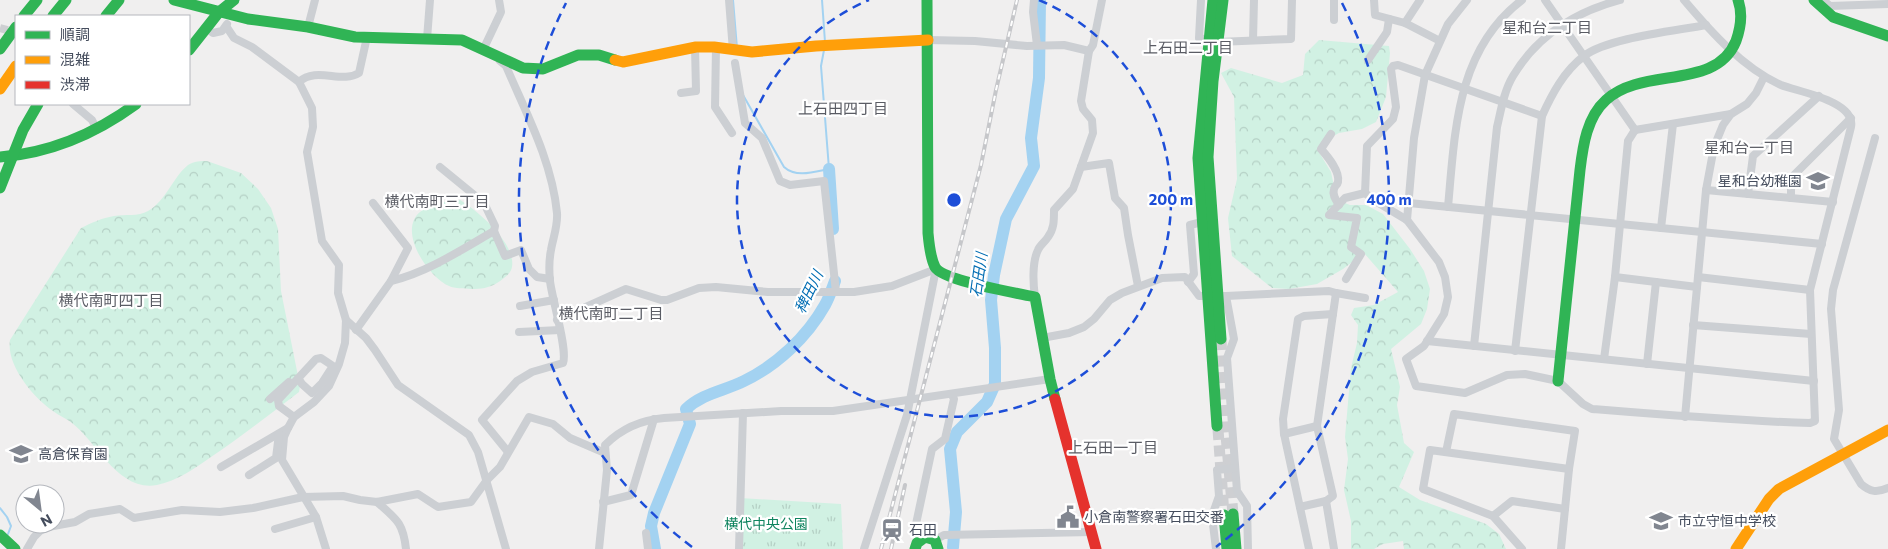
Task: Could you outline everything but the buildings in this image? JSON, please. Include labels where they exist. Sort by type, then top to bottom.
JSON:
[{"type":"main road","points":[[25,15],[37,0]]},
{"type":"main road","points":[[54,15],[66,0]]},
{"type":"main road","points":[[107,15],[119,0]]},
{"type":"main road","points":[[174,0],[248,19],[308,27],[355,37],[462,40],[523,68],[542,69],[578,55],[599,55],[623,62],[695,47],[716,48],[734,55],[816,46],[928,40]]},
{"type":"main road","points":[[190,49],[206,28],[224,13],[234,0]]},
{"type":"main road","points":[[927,0],[928,233],[930,252],[936,269],[951,278],[1035,297],[1050,379],[1096,549]]},
{"type":"main road","points":[[1213,0],[1213,81],[1208,156],[1221,339]]},
{"type":"main road","points":[[1217,426],[1217,296],[1202,222],[1199,144],[1213,41],[1223,0]]},
{"type":"main road","points":[[1558,381],[1586,134],[1595,113],[1610,95],[1619,89],[1644,81],[1697,73],[1711,68],[1733,51],[1738,40],[1741,24],[1741,10],[1738,0]]},
{"type":"main road","points":[[1814,0],[1833,17],[1888,36]]},
{"type":"main road","points":[[0,49],[15,28]]},
{"type":"main road","points":[[0,90],[15,68]]},
{"type":"main road","points":[[0,188],[24,130],[37,105]]},
{"type":"main road","points":[[0,157],[13,157],[45,150],[97,130],[134,105]]},
{"type":"main road","points":[[1736,549],[1769,499],[1779,489],[1888,430]]},
{"type":"main road","points":[[1227,549],[1228,514],[1236,549]]},
{"type":"main road","points":[[0,535],[15,549]]},
{"type":"main road","points":[[915,549],[917,542],[929,537],[936,544]]},
{"type":"street","points":[[308,27],[315,0]]},
{"type":"street","points":[[427,39],[430,0]]},
{"type":"street","points":[[499,0],[501,12],[483,50],[506,66],[554,184],[557,222],[550,253],[550,279],[557,320],[565,349],[563,363],[532,372],[517,381],[482,420],[508,452]]},
{"type":"street","points":[[729,0],[734,55],[745,123],[762,138],[780,181],[790,185],[824,181],[836,292]]},
{"type":"street","points":[[1034,0],[1033,12],[1037,44]]},
{"type":"street","points":[[1035,297],[1032,279],[1036,252],[1049,237],[1054,227],[1054,210],[1073,189],[1093,133],[1092,120],[1083,109],[1081,101],[1089,51],[1093,45],[1102,0]]},
{"type":"street","points":[[1201,0],[1199,38],[1213,41],[1291,39],[1292,0]]},
{"type":"street","points":[[1253,40],[1254,0]]},
{"type":"street","points":[[1334,0],[1334,20]]},
{"type":"street","points":[[1374,0],[1376,15],[1405,23],[1440,41]]},
{"type":"street","points":[[1405,23],[1420,0]]},
{"type":"street","points":[[1407,220],[1410,203],[1414,138],[1425,75],[1448,24],[1467,0]]},
{"type":"street","points":[[1448,207],[1454,146],[1463,88],[1477,54],[1489,35],[1522,0]]},
{"type":"street","points":[[1544,0],[1635,130]]},
{"type":"street","points":[[1474,346],[1497,127],[1503,103],[1513,77],[1537,44],[1561,24],[1582,13],[1620,0]]},
{"type":"street","points":[[1365,193],[1407,220],[1439,262],[1445,277],[1448,297],[1444,314],[1427,341],[1406,359],[1416,386],[1465,393],[1507,375],[1525,374],[1558,381],[1583,404],[1592,409],[1685,417],[1813,422],[1815,419],[1810,290],[1851,127],[1851,118],[1847,110],[1819,96],[1791,89],[1764,77],[1706,26],[1684,0]]},
{"type":"street","points":[[1822,0],[1830,6],[1882,3]]},
{"type":"street","points":[[224,13],[226,26],[234,38],[252,48],[300,82],[312,108],[313,127],[307,152],[322,241],[339,265],[338,293],[346,320],[345,343],[339,364],[329,386],[314,402],[294,417],[288,428],[284,437],[282,460],[316,517],[326,549]]},
{"type":"street","points":[[1368,60],[1387,32],[1389,18]]},
{"type":"street","points":[[206,28],[213,33],[222,31],[226,26]]},
{"type":"street","points":[[1516,351],[1542,116],[1551,95],[1562,79],[1584,56],[1601,47],[1623,41],[1706,26]]},
{"type":"street","points":[[300,82],[304,78],[315,75],[349,78],[359,73],[367,37]]},
{"type":"street","points":[[928,40],[975,41],[1028,46],[1037,44],[1064,45],[1089,51]]},
{"type":"street","points":[[681,93],[696,91],[695,47]]},
{"type":"street","points":[[716,48],[715,107],[732,134]]},
{"type":"street","points":[[1365,193],[1367,146],[1393,118],[1396,107],[1392,66],[1398,64],[1542,116]]},
{"type":"street","points":[[1604,359],[1615,277],[1628,141],[1635,130],[1731,114],[1747,104],[1756,93],[1764,77]]},
{"type":"street","points":[[1748,194],[1753,156],[1819,96]]},
{"type":"street","points":[[74,105],[92,120],[97,130]]},
{"type":"street","points":[[1685,417],[1706,190],[1717,137],[1731,114]]},
{"type":"street","points":[[1791,198],[1791,178],[1851,118]]},
{"type":"street","points":[[1662,228],[1673,124]]},
{"type":"street","points":[[1331,134],[1322,149],[1331,160],[1337,174],[1338,182],[1334,190],[1334,196],[1339,205]]},
{"type":"street","points":[[1875,138],[1833,290],[1831,309],[1839,410],[1834,439],[1860,484],[1872,492],[1888,488]]},
{"type":"street","points":[[1081,167],[1109,163],[1115,198],[1124,208],[1138,286]]},
{"type":"street","points":[[440,167],[484,203],[495,226],[494,231],[505,256],[521,250],[529,269],[537,277],[550,279]]},
{"type":"street","points":[[1706,190],[1833,202]]},
{"type":"street","points":[[1346,280],[1361,254],[1351,247],[1357,218],[1329,215],[1345,198],[1365,193]]},
{"type":"street","points":[[356,330],[391,281],[408,248],[373,203]]},
{"type":"street","points":[[1410,203],[1822,244]]},
{"type":"street","points":[[1188,282],[1194,274],[1190,225],[1202,222]]},
{"type":"street","points":[[391,281],[405,278],[450,257],[494,231]]},
{"type":"street","points":[[557,320],[626,289],[661,300],[667,300],[699,288],[716,287],[768,292],[854,292],[892,286],[936,269]]},
{"type":"street","points":[[864,549],[907,415],[936,269]]},
{"type":"street","points":[[1042,338],[1069,333],[1084,327],[1094,319],[1110,300],[1138,286],[1162,278],[1185,277],[1199,296],[1328,291],[1365,298]]},
{"type":"street","points":[[1615,277],[1697,287]]},
{"type":"street","points":[[1698,277],[1810,290]]},
{"type":"street","points":[[1647,364],[1656,282]]},
{"type":"street","points":[[1300,507],[1326,501],[1333,496],[1317,426],[1336,292]]},
{"type":"street","points":[[1217,296],[1234,339],[1233,346],[1226,358],[1237,491],[1247,506],[1248,549]]},
{"type":"street","points":[[520,306],[554,300]]},
{"type":"street","points":[[1309,549],[1284,434],[1283,419],[1298,319],[1304,316],[1334,314]]},
{"type":"street","points":[[346,320],[375,350],[398,385],[470,435],[487,480],[506,549]]},
{"type":"street","points":[[1693,325],[1811,334]]},
{"type":"street","points":[[519,332],[560,330]]},
{"type":"street","points":[[1427,341],[1814,381]]},
{"type":"street","points":[[270,399],[291,380],[297,380],[312,393],[322,383],[333,366],[321,358],[316,359],[297,380],[278,400],[278,406],[294,417]]},
{"type":"street","points":[[599,549],[606,470],[605,445],[614,436],[630,426],[654,419],[743,413],[833,411],[952,395],[1050,379]]},
{"type":"street","points":[[921,539],[916,524],[932,449],[945,438],[954,399],[952,395]]},
{"type":"street","points":[[739,549],[743,413]]},
{"type":"street","points":[[1446,452],[1454,414],[1575,431],[1561,549]]},
{"type":"street","points":[[27,549],[40,531],[75,522],[89,514],[120,509],[134,518],[182,510],[220,512],[253,508],[303,497],[343,496],[377,502],[418,494],[438,507],[471,502],[500,466],[529,417],[553,424],[570,438],[605,453]]},
{"type":"street","points":[[603,502],[631,495],[654,419]]},
{"type":"street","points":[[1284,434],[1317,426]]},
{"type":"street","points":[[221,467],[288,428]]},
{"type":"street","points":[[250,475],[276,458],[279,434]]},
{"type":"street","points":[[1522,549],[1494,516],[1423,489],[1430,450],[1569,469]]},
{"type":"street","points":[[1216,549],[1212,516],[1219,496],[1217,470],[1235,468]]},
{"type":"street","points":[[1326,501],[1334,549]]},
{"type":"street","points":[[1494,516],[1512,501],[1565,509]]},
{"type":"street","points":[[377,502],[398,520],[404,536],[406,549]]},
{"type":"street","points":[[275,530],[316,517]]},
{"type":"street","points":[[936,544],[944,535],[1092,532]]},
{"type":"street","points":[[646,533],[648,549]]},
{"type":"green space","points":[[1319,40],[1389,46],[1386,97],[1376,122],[1362,129],[1339,133],[1326,140],[1317,149],[1331,172],[1337,200],[1350,205],[1366,205],[1383,214],[1424,271],[1430,289],[1427,309],[1421,324],[1391,349],[1400,387],[1397,405],[1404,443],[1414,452],[1399,487],[1420,500],[1486,524],[1499,534],[1506,549],[1404,549],[1403,541],[1383,544],[1374,549],[1351,549],[1351,521],[1344,490],[1348,459],[1345,437],[1351,368],[1357,343],[1358,325],[1351,315],[1354,308],[1374,305],[1398,292],[1364,253],[1343,269],[1317,284],[1289,289],[1272,288],[1232,256],[1228,218],[1237,179],[1234,97],[1221,73],[1231,68],[1282,83],[1303,75],[1305,54]]},
{"type":"green space","points":[[207,161],[241,173],[258,189],[271,208],[278,229],[281,291],[300,386],[299,392],[233,442],[185,474],[157,485],[143,485],[131,481],[109,464],[81,431],[37,398],[22,380],[12,360],[10,340],[81,228],[110,217],[136,215],[148,211],[160,201],[188,165]]},
{"type":"green space","points":[[460,200],[494,229],[502,238],[512,258],[512,267],[508,274],[497,283],[488,287],[475,289],[449,286],[432,273],[425,264],[418,253],[414,241],[412,230],[414,220],[420,212],[434,204]]},
{"type":"green space","name":"横代中央公園","points":[[740,498],[841,504],[843,549],[739,549]]},
{"type":"waterway","name":"稗田川","points":[[733,0],[737,48]]},
{"type":"waterway","points":[[822,0],[825,42]]},
{"type":"waterway","name":"石田川","points":[[953,547],[956,512],[950,449],[957,432],[987,402],[995,384],[995,348],[991,300],[994,275],[1006,219],[1034,166],[1031,138],[1039,78],[1040,0]]},
{"type":"waterway","name":"稗田川","points":[[743,95],[784,167],[800,173],[811,173],[829,169],[821,66],[824,50]]},
{"type":"waterway","name":"稗田川","points":[[829,169],[833,229]]},
{"type":"waterway","name":"稗田川","points":[[655,549],[651,526],[654,513],[690,424],[686,409],[699,399],[756,374],[790,349],[818,317],[835,281]]},
{"type":"waterway","points":[[0,508],[11,526],[8,534]]},
{"type":"tunnel","points":[[0,28],[15,32]]},
{"type":"tunnel","points":[[1221,339],[1225,424],[1233,514]]},
{"type":"tunnel","points":[[1218,429],[1224,515]]},
{"type":"railway","points":[[881,549],[981,165],[1017,0]]},
{"type":"railway","points":[[891,549],[905,485]]},
{"type":"traffic: fast","points":[[25,15],[37,0]]},
{"type":"traffic: fast","points":[[54,15],[66,0]]},
{"type":"traffic: fast","points":[[107,15],[119,0]]},
{"type":"traffic: fast","points":[[174,0],[248,19],[308,27],[355,37],[462,40],[523,68],[543,69],[578,55],[599,55],[615,60]]},
{"type":"traffic: fast","points":[[190,49],[219,12],[234,0]]},
{"type":"traffic: fast","points":[[927,0],[928,233],[932,259],[935,267],[951,277],[981,286],[1035,297],[1055,399]]},
{"type":"traffic: fast","points":[[1213,0],[1198,158],[1217,426]]},
{"type":"traffic: fast","points":[[1221,339],[1208,157],[1213,81],[1223,0]]},
{"type":"traffic: fast","points":[[1558,381],[1580,170],[1590,123],[1606,100],[1621,90],[1639,83],[1696,73],[1712,67],[1726,56],[1736,41],[1739,31],[1741,15],[1738,0]]},
{"type":"traffic: fast","points":[[1814,0],[1833,17],[1888,36]]},
{"type":"traffic: fast","points":[[0,49],[15,28]]},
{"type":"traffic: fast","points":[[0,188],[23,130],[37,105]]},
{"type":"traffic: fast","points":[[0,157],[37,151],[72,140],[105,124],[135,105]]},
{"type":"traffic: fast","points":[[1233,514],[1236,549]]},
{"type":"traffic: fast","points":[[1224,515],[1227,549]]},
{"type":"traffic: fast","points":[[0,535],[15,549]]},
{"type":"traffic: fast","points":[[915,549],[917,543],[925,537],[935,540],[938,549]]},
{"type":"traffic: slow","points":[[615,60],[623,62],[696,47],[714,47],[752,52],[816,46],[928,40]]},
{"type":"traffic: slow","points":[[0,89],[15,67]]},
{"type":"traffic: slow","points":[[1736,549],[1769,499],[1779,489],[1888,430]]},
{"type":"traffic: jam","points":[[1055,399],[1096,549]]},
{"type":"place","name":"星和台幼稚園","points":[[1818,181]]},
{"type":"place","name":"高倉保育園","points":[[21,454]]},
{"type":"place","name":"小倉南警察署石田交番","points":[[1068,517]]},
{"type":"place","name":"市立守恒中学校","points":[[1661,521]]},
{"type":"place","name":"石田","points":[[892,530]]},
{"type":"district","name":"星和台二丁目","points":[[1547,28]]},
{"type":"district","name":"上石田二丁目","points":[[1188,48]]},
{"type":"district","name":"上石田四丁目","points":[[843,109]]},
{"type":"district","name":"星和台一丁目","points":[[1749,148]]},
{"type":"district","name":"横代南町三丁目","points":[[437,202]]},
{"type":"district","name":"横代南町四丁目","points":[[111,301]]},
{"type":"district","name":"横代南町二丁目","points":[[611,314]]},
{"type":"district","name":"上石田一丁目","points":[[1113,448]]}]
